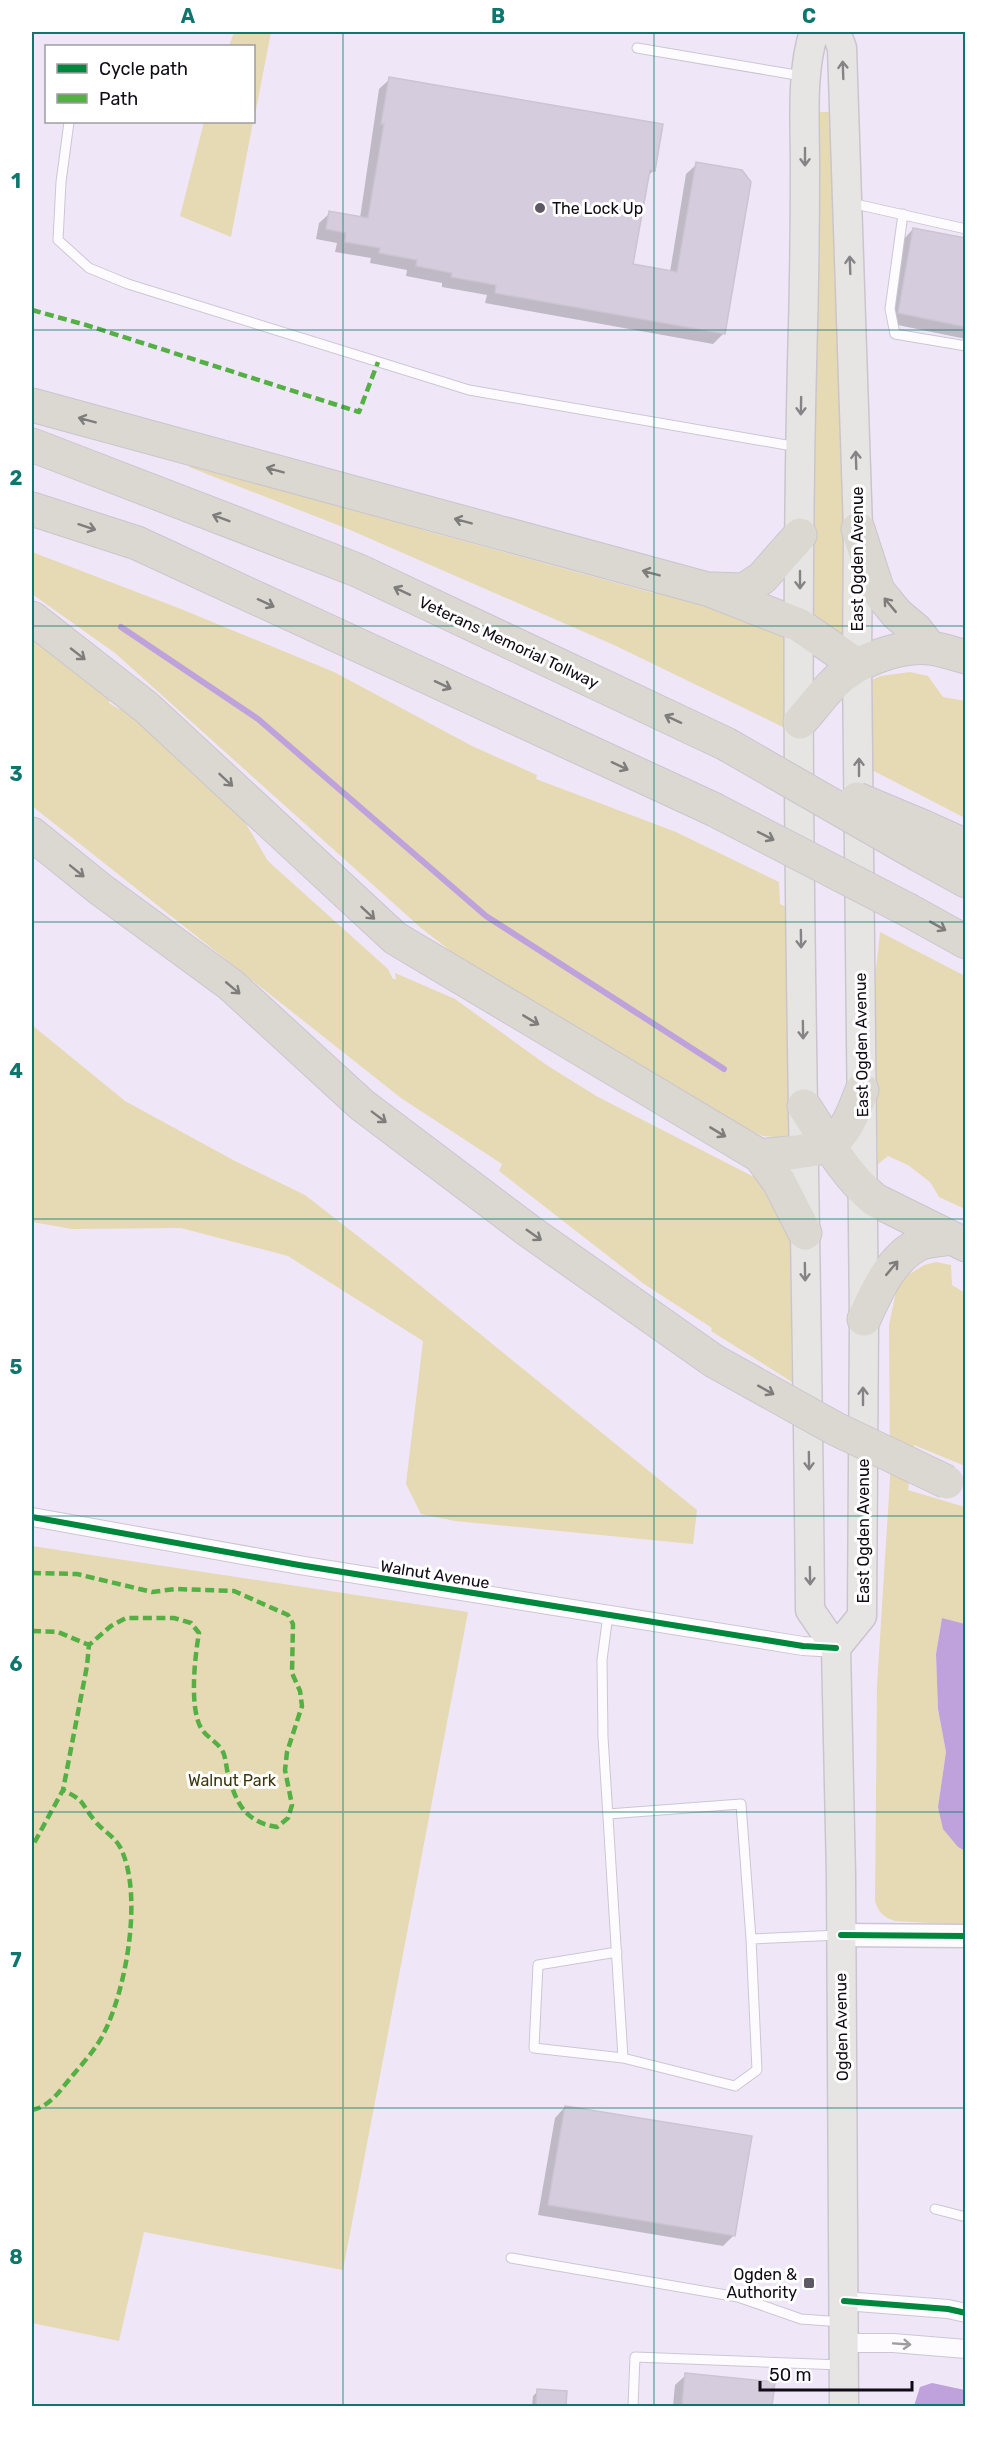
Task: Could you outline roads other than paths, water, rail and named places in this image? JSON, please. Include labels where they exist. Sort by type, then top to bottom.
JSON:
[{"type":"highway","points":[[32,405],[707,589],[799,625],[857,665]]},
{"type":"highway","name":"Veterans Memorial Tollway","points":[[32,445],[357,570],[726,744],[921,841]]},
{"type":"highway","points":[[32,509],[137,543],[713,809],[966,942]]},
{"type":"highway","points":[[858,529],[878,591],[897,615],[916,630],[929,647]]},
{"type":"highway","points":[[707,589],[744,590],[762,578],[800,535]]},
{"type":"highway","points":[[32,618],[146,707],[395,938],[760,1156],[780,1182],[805,1233]]},
{"type":"highway","points":[[800,722],[834,682],[857,665],[899,650],[929,647],[966,657]]},
{"type":"highway","points":[[32,834],[100,889],[231,985],[362,1105],[529,1231],[714,1361],[836,1429],[956,1485]]},
{"type":"highway","points":[[921,841],[966,846]]},
{"type":"highway","points":[[921,841],[966,881]]},
{"type":"highway","points":[[760,1156],[817,1147],[851,1117],[862,1090]]},
{"type":"highway","points":[[804,1106],[817,1147],[843,1168],[863,1190],[875,1200],[958,1241]]},
{"type":"highway","points":[[864,1319],[882,1280],[899,1260],[920,1244],[958,1241]]},
{"type":"main road","points":[[804,1106],[799,625],[800,448],[807,77],[808,50],[814,32]]},
{"type":"main road","name":"East Ogden Avenue","points":[[836,32],[842,48],[858,529],[857,665],[864,1319],[862,1616],[836,1648]]},
{"type":"main road","points":[[817,1147],[805,1233],[810,1610],[836,1648]]},
{"type":"main road","name":"Ogden Avenue","points":[[836,1648],[841,1935],[844,2406]]},
{"type":"street","name":"Walnut Avenue","points":[[32,1518],[299,1566],[803,1646],[836,1648]]},
{"type":"street","points":[[841,1935],[966,1936]]},
{"type":"street","points":[[844,2333],[948,2309],[966,2313]]},
{"type":"street","points":[[844,2333],[893,2343],[966,2349]]},
{"type":"lane","points":[[637,48],[807,77]]},
{"type":"lane","points":[[69,123],[61,182],[58,240],[89,268],[128,284],[469,390],[800,448]]},
{"type":"lane","points":[[848,202],[966,229]]},
{"type":"lane","points":[[903,214],[890,309],[895,334],[966,346]]},
{"type":"lane","points":[[608,1615],[602,1660],[608,1814],[623,2058]]},
{"type":"lane","points":[[608,1814],[741,1804],[751,1939],[757,2070],[735,2086],[623,2058],[534,2048],[538,1965],[617,1952]]},
{"type":"lane","points":[[751,1939],[841,1935]]},
{"type":"lane","points":[[935,2209],[966,2217]]},
{"type":"lane","points":[[512,2258],[738,2297],[844,2333]]},
{"type":"lane","points":[[633,2406],[635,2356],[844,2333]]},
{"type":"waterway","points":[[121,627],[258,719],[486,916],[724,1069]]},
{"type":"place","name":"The Lock Up","points":[[540,208]]},
{"type":"place","name":"Ogden & Authority","points":[[809,2283]]},
{"type":"park label","name":"Walnut Park","points":[[232,1780]]}]
